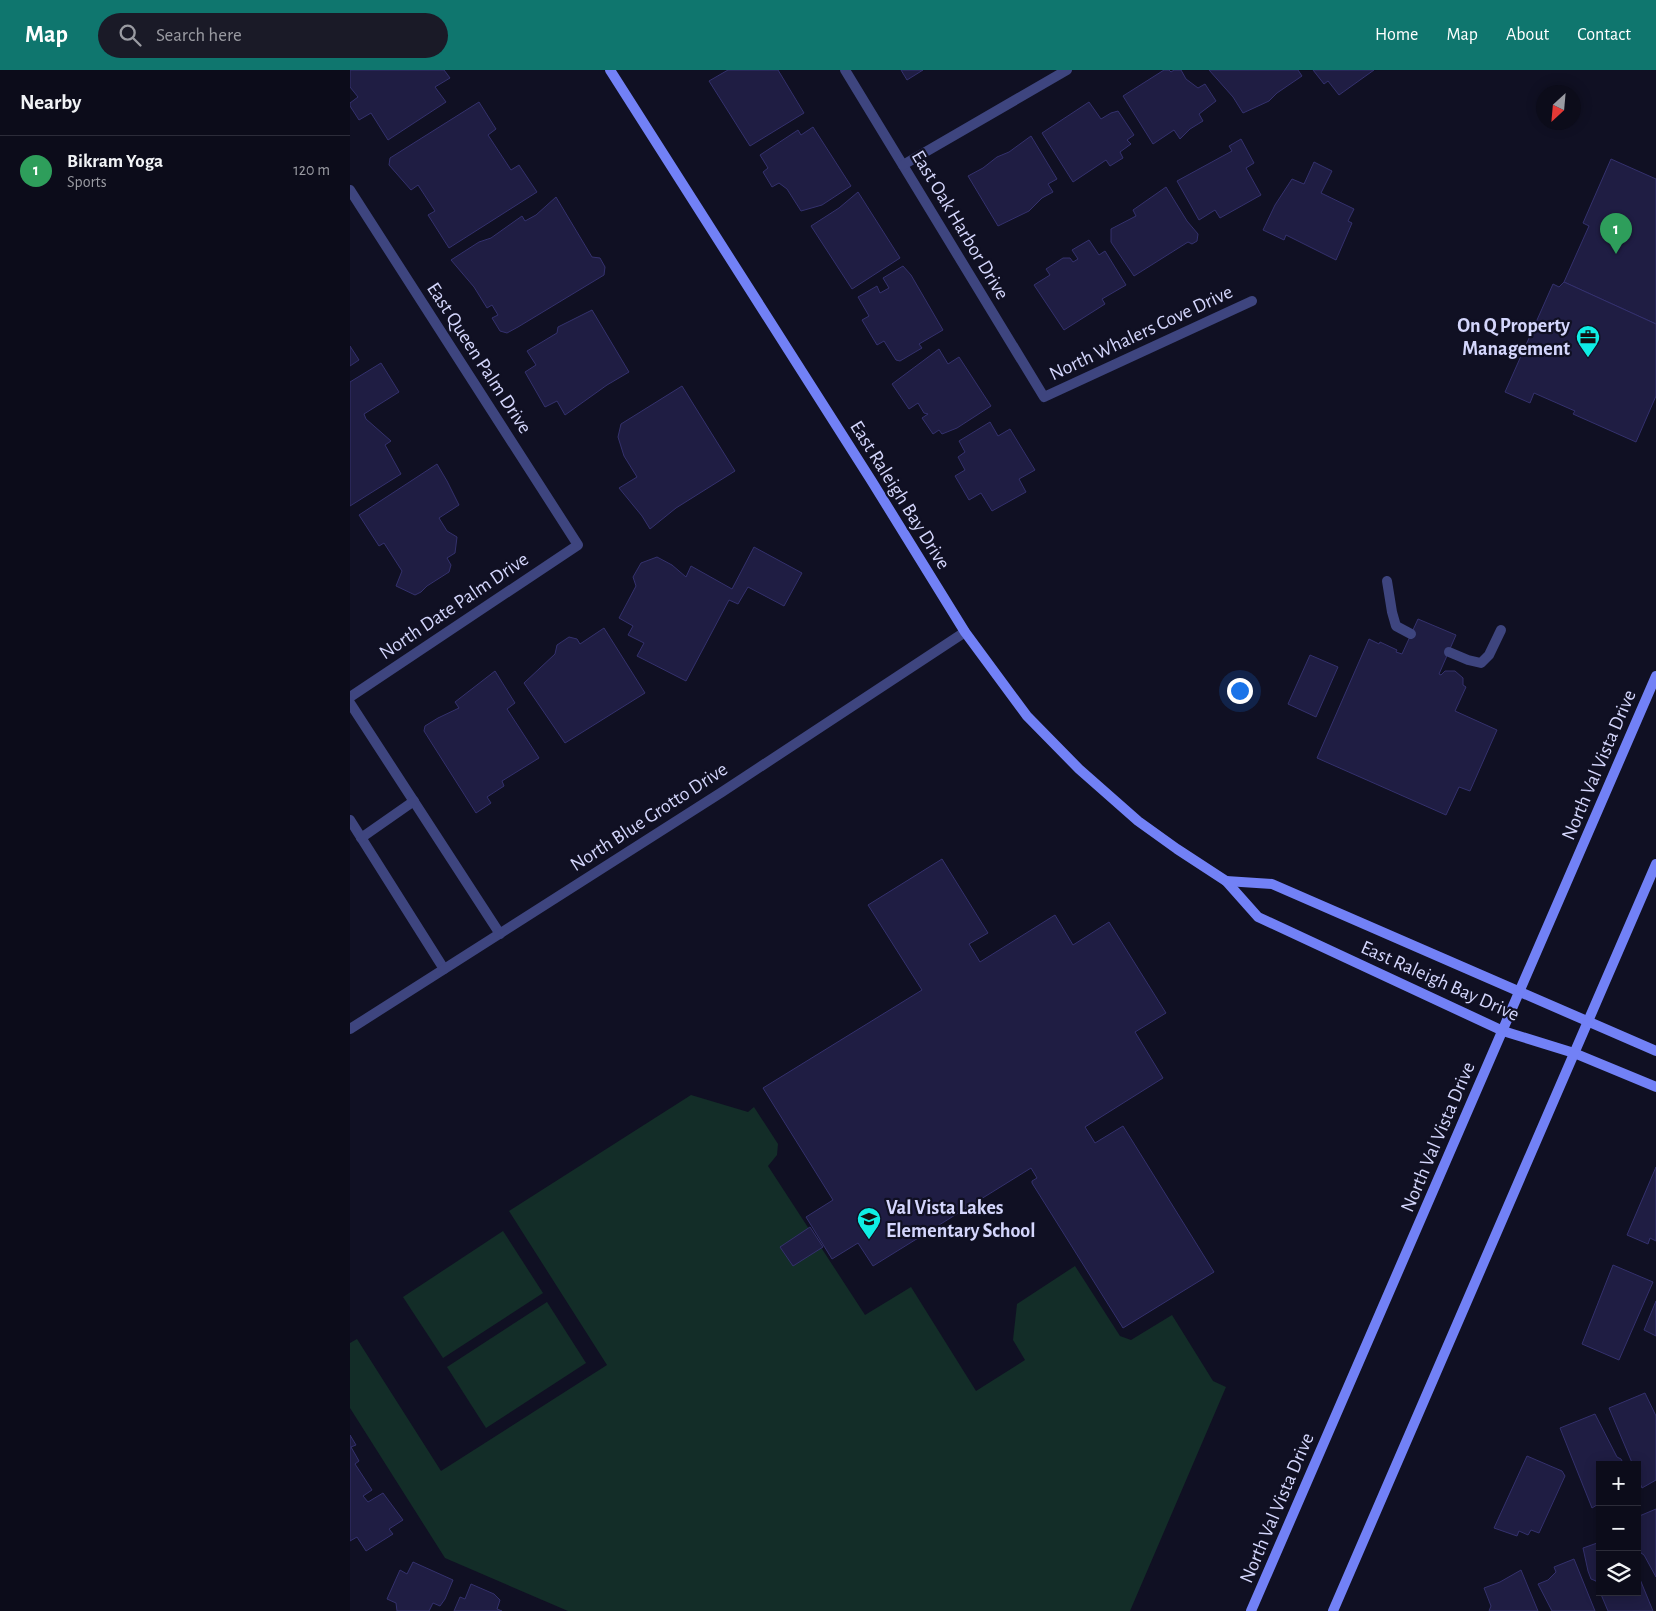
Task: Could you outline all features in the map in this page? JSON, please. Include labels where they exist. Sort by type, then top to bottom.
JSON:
[{"type":"street","name":"East Raleigh Bay Drive","points":[[610,70],[866,472],[965,632],[1027,716],[1079,769],[1138,821],[1226,881],[1258,917],[1503,1031],[1574,1053],[1656,1088]]},
{"type":"street","name":"East Oak Harbor Drive","points":[[845,70],[1044,397]]},
{"type":"street","points":[[902,164],[1067,70]]},
{"type":"street","name":"East Queen Palm Drive","points":[[350,190],[578,545]]},
{"type":"street","name":"North Whalers Cove Drive","points":[[1044,397],[1252,301]]},
{"type":"street","name":"North Date Palm Drive","points":[[350,696],[578,545]]},
{"type":"street","points":[[1386,581],[1396,626],[1411,634]]},
{"type":"street","points":[[1449,652],[1468,660],[1481,662],[1489,655],[1501,630]]},
{"type":"street","name":"North Blue Grotto Drive","points":[[350,1029],[722,792],[965,632]]},
{"type":"street","name":"North Val Vista Drive","points":[[1251,1611],[1656,676]]},
{"type":"street","points":[[350,703],[500,934]]},
{"type":"street","points":[[361,838],[414,801]]},
{"type":"street","points":[[350,820],[444,969]]},
{"type":"street","points":[[1333,1611],[1656,864]]},
{"type":"street","name":"East Raleigh Bay Drive","points":[[1226,881],[1272,884],[1656,1050]]},
{"type":"green space","points":[[691,1095],[748,1112],[754,1107],[778,1144],[777,1155],[768,1166],[865,1315],[911,1287],[976,1391],[1025,1360],[1013,1340],[1017,1304],[1075,1266],[1120,1336],[1131,1340],[1172,1315],[1213,1381],[1226,1387],[1130,1611],[568,1611],[445,1558],[350,1408],[350,1343],[357,1339],[441,1471],[607,1365],[509,1211]]},
{"type":"green space","points":[[503,1231],[543,1293],[443,1358],[403,1297]]},
{"type":"green space","points":[[547,1302],[586,1363],[486,1428],[447,1367]]},
{"type":"building","points":[[350,70],[444,70],[450,78],[435,87],[446,102],[388,140],[371,113],[359,120],[350,106],[350,103],[358,97],[350,87]]},
{"type":"building","points":[[728,70],[778,70],[804,113],[750,146],[709,81]]},
{"type":"building","points":[[901,70],[923,70],[907,80]]},
{"type":"building","points":[[1164,70],[1171,72],[1181,70],[1186,79],[1198,88],[1205,84],[1216,101],[1199,114],[1203,121],[1190,129],[1180,139],[1174,130],[1153,144],[1123,96]]},
{"type":"building","points":[[1209,70],[1298,70],[1302,76],[1277,93],[1269,101],[1243,113],[1233,97]]},
{"type":"building","points":[[1313,70],[1374,70],[1339,95],[1328,81],[1324,84]]},
{"type":"building","points":[[479,102],[496,129],[488,135],[511,170],[519,165],[537,192],[449,248],[428,215],[435,211],[418,185],[411,190],[389,165],[390,158]]},
{"type":"building","points":[[1089,102],[1101,119],[1118,111],[1134,135],[1127,140],[1131,144],[1120,152],[1123,158],[1110,166],[1106,160],[1073,182],[1042,133]]},
{"type":"building","points":[[813,127],[851,186],[822,205],[801,211],[787,189],[779,183],[772,187],[763,172],[768,168],[760,155],[798,130],[801,135]]},
{"type":"building","points":[[1031,136],[1057,179],[1048,184],[1053,192],[1042,198],[1029,211],[998,226],[968,176],[983,168],[997,157],[1009,152]]},
{"type":"building","points":[[1241,139],[1254,163],[1246,168],[1261,195],[1220,218],[1215,210],[1199,220],[1177,181],[1232,151],[1229,146]]},
{"type":"building","points":[[1611,159],[1656,179],[1656,324],[1564,282],[1589,226],[1583,223]]},
{"type":"building","points":[[1314,162],[1332,171],[1321,193],[1354,209],[1348,221],[1352,223],[1336,260],[1286,235],[1284,240],[1263,230],[1275,205],[1292,179],[1304,184]]},
{"type":"building","points":[[1166,187],[1187,221],[1198,234],[1197,241],[1192,244],[1188,242],[1134,276],[1111,242],[1111,229],[1136,216],[1133,210]]},
{"type":"building","points":[[858,192],[900,258],[852,289],[811,226],[839,208]]},
{"type":"building","points":[[556,197],[592,257],[600,258],[605,267],[604,275],[507,333],[500,331],[492,318],[498,315],[492,305],[487,308],[474,287],[451,260],[479,242],[491,238],[522,216],[525,221],[536,215]]},
{"type":"building","points":[[1089,240],[1099,255],[1105,251],[1126,285],[1102,299],[1105,304],[1064,330],[1034,285],[1050,275],[1046,269],[1063,258],[1070,258],[1073,262],[1078,259],[1072,250]]},
{"type":"building","points":[[903,266],[911,275],[943,330],[919,344],[922,348],[900,361],[896,360],[884,341],[877,345],[862,320],[869,316],[858,297],[877,286],[880,293],[889,288],[883,278]]},
{"type":"building","name":"On Q Property Management","points":[[1564,282],[1656,324],[1656,396],[1636,442],[1573,414],[1575,411],[1534,393],[1530,403],[1505,392],[1553,284],[1559,287]]},
{"type":"building","points":[[592,310],[629,372],[565,415],[557,401],[545,407],[525,372],[536,365],[527,351],[557,333],[558,327]]},
{"type":"building","points":[[350,346],[359,360],[350,366]]},
{"type":"building","points":[[939,349],[948,364],[959,357],[991,406],[957,428],[942,434],[939,430],[933,434],[922,418],[928,414],[924,413],[918,403],[909,409],[892,384]]},
{"type":"building","points":[[381,363],[399,392],[364,414],[366,419],[391,441],[385,445],[401,474],[350,506],[350,382]]},
{"type":"building","points":[[682,386],[735,471],[676,508],[650,529],[619,488],[637,477],[624,456],[618,437],[621,424]]},
{"type":"building","points":[[990,422],[998,436],[1010,429],[1035,470],[1019,479],[1026,492],[992,511],[981,493],[969,500],[955,476],[965,470],[958,457],[965,452],[959,441]]},
{"type":"building","points":[[437,464],[459,505],[439,518],[447,531],[457,537],[455,553],[447,558],[451,565],[449,572],[415,595],[396,586],[402,571],[384,543],[379,546],[359,515]]},
{"type":"building","points":[[754,547],[802,573],[784,606],[748,587],[738,604],[729,600],[686,681],[637,656],[644,643],[628,635],[633,626],[619,618],[636,586],[633,577],[641,563],[657,557],[672,565],[686,577],[691,566],[732,589]]},
{"type":"building","points":[[1418,619],[1456,635],[1439,674],[1441,675],[1445,671],[1455,671],[1463,678],[1463,685],[1466,687],[1455,711],[1497,730],[1470,791],[1459,787],[1446,815],[1317,758],[1369,639],[1379,644],[1380,642],[1402,654]]},
{"type":"building","points":[[604,628],[645,693],[565,743],[524,683],[555,654],[557,645],[569,637],[577,639],[580,644]]},
{"type":"building","points":[[1310,655],[1338,667],[1316,717],[1288,704]]},
{"type":"building","points":[[495,671],[515,703],[507,709],[539,758],[502,781],[504,786],[487,797],[491,803],[476,813],[424,731],[425,726],[459,708],[455,702]]},
{"type":"building","points":[[942,859],[988,933],[969,944],[980,962],[1055,915],[1073,945],[1109,922],[1166,1013],[1135,1032],[1163,1078],[1085,1127],[1095,1143],[1123,1126],[1214,1272],[1123,1328],[1032,1183],[1037,1178],[1031,1168],[873,1266],[858,1243],[832,1259],[806,1217],[833,1200],[763,1088],[922,990],[868,905]]},
{"type":"building","points":[[1656,1167],[1656,1241],[1650,1238],[1648,1244],[1627,1235]]},
{"type":"building","points":[[810,1227],[823,1247],[793,1266],[780,1247]]},
{"type":"building","points":[[1613,1265],[1653,1282],[1619,1360],[1582,1344]]},
{"type":"building","points":[[1656,1301],[1656,1336],[1644,1330]]},
{"type":"building","points":[[1645,1393],[1656,1416],[1656,1480],[1642,1488],[1641,1461],[1631,1461],[1609,1408]]},
{"type":"building","points":[[1595,1414],[1617,1457],[1622,1461],[1596,1461],[1596,1506],[1592,1508],[1560,1428]]},
{"type":"building","points":[[350,1435],[356,1445],[351,1447],[359,1461],[355,1464],[372,1490],[363,1496],[368,1502],[383,1493],[403,1520],[389,1529],[393,1534],[366,1551],[357,1537],[350,1541]]},
{"type":"building","points":[[1527,1456],[1562,1471],[1565,1476],[1539,1533],[1531,1530],[1528,1535],[1519,1531],[1517,1536],[1494,1528]]},
{"type":"building","points":[[1656,1509],[1656,1577],[1641,1553],[1641,1515]]},
{"type":"building","points":[[1596,1543],[1596,1581],[1591,1579],[1583,1548]]},
{"type":"building","points":[[1574,1559],[1595,1611],[1552,1611],[1538,1584],[1548,1580],[1556,1572],[1554,1567]]},
{"type":"building","points":[[413,1562],[453,1580],[440,1606],[433,1603],[429,1611],[397,1611],[396,1603],[387,1599],[400,1570],[407,1574]]},
{"type":"building","points":[[1521,1570],[1538,1611],[1489,1611],[1491,1606],[1484,1588],[1500,1582]]},
{"type":"building","points":[[1641,1582],[1653,1611],[1608,1611],[1602,1596],[1641,1596]]},
{"type":"building","points":[[471,1584],[494,1594],[500,1600],[497,1609],[502,1611],[454,1611],[460,1597],[465,1599]]},
{"type":"place","name":"Bikram Yoga","points":[[1616,254]]},
{"type":"place","name":"On Q Property Management","points":[[1588,358]]},
{"type":"place","name":"Val Vista Lakes Elementary School","points":[[869,1240]]}]
